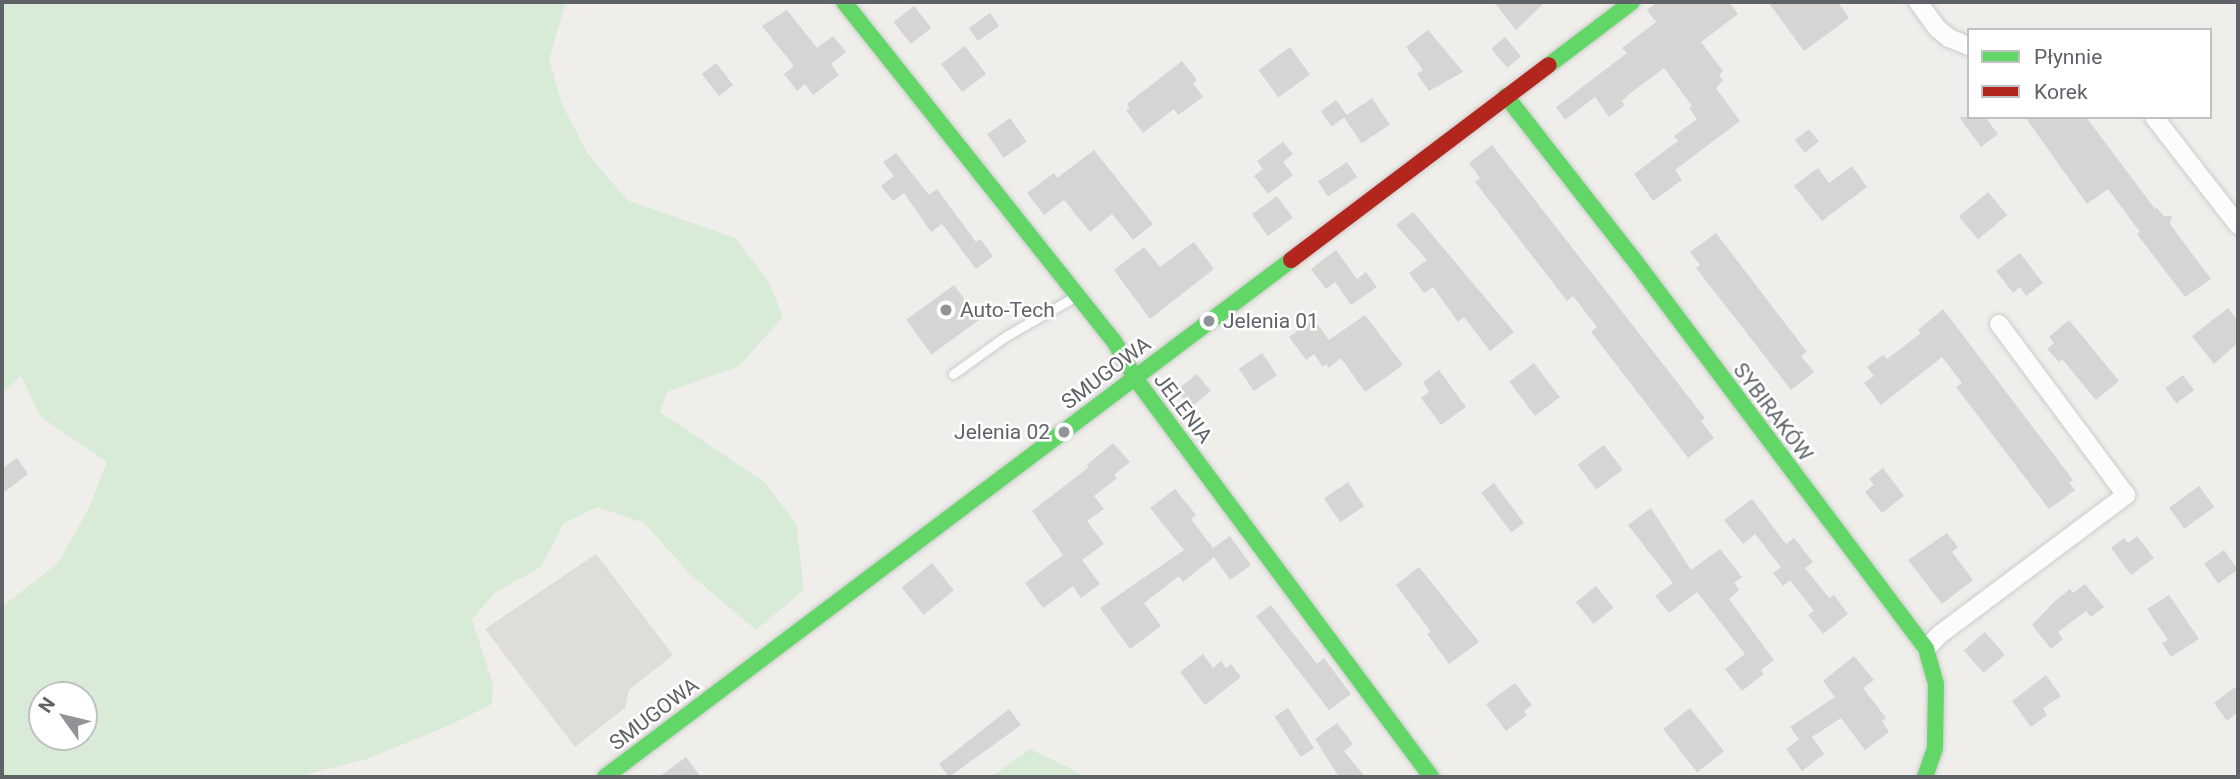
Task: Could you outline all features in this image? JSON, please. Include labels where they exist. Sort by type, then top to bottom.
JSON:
[{"type":"street","name":"JELENIA","points":[[844,2],[1114,341],[1135,379],[1431,777]]},
{"type":"street","name":"SMUGOWA","points":[[605,777],[1632,2]]},
{"type":"street","points":[[1918,2],[1937,28],[1949,38],[1967,45]]},
{"type":"street","name":"SYBIRAKÓW","points":[[1506,96],[1632,257],[1926,649],[1936,684],[1935,748],[1925,777]]},
{"type":"street","points":[[2156,119],[2238,225]]},
{"type":"street","points":[[1926,649],[1939,635],[2126,495],[1999,324]]},
{"type":"lane","points":[[953,374],[1006,336],[1078,295]]},
{"type":"shaded area","points":[[596,554],[673,655],[629,690],[625,708],[575,747],[485,629]]},
{"type":"green space","points":[[2,2],[566,2],[549,59],[562,104],[587,153],[627,200],[735,238],[769,282],[783,317],[739,366],[667,392],[660,412],[763,481],[796,523],[804,590],[756,630],[690,574],[644,523],[597,507],[563,524],[541,567],[494,593],[472,620],[493,684],[492,704],[450,725],[367,759],[297,777],[2,777],[2,607],[58,563],[89,508],[107,462],[41,417],[21,376],[2,393]]},
{"type":"green space","points":[[1030,749],[1077,772],[1083,777],[991,777]]},
{"type":"building","points":[[1494,2],[1545,2],[1516,30]]},
{"type":"building","points":[[1658,2],[1729,2],[1738,14],[1701,42],[1723,71],[1719,75],[1723,80],[1716,88],[1740,121],[1675,170],[1682,180],[1653,201],[1634,174],[1678,141],[1674,136],[1697,119],[1689,108],[1692,106],[1664,68],[1628,95],[1622,101],[1625,105],[1609,117],[1595,97],[1565,120],[1556,107],[1627,53],[1622,48],[1656,22],[1647,10]]},
{"type":"building","points":[[1768,2],[1838,2],[1849,18],[1804,51]]},
{"type":"building","points":[[914,6],[931,28],[911,44],[894,22]]},
{"type":"building","points":[[787,10],[817,48],[833,36],[846,52],[831,64],[839,75],[813,95],[805,84],[797,91],[784,74],[794,66],[762,26]]},
{"type":"building","points":[[990,13],[999,26],[978,41],[969,28]]},
{"type":"building","points":[[1428,30],[1463,72],[1429,91],[1417,74],[1423,70],[1406,47]]},
{"type":"building","points":[[1505,37],[1521,56],[1507,68],[1491,49]]},
{"type":"building","points":[[965,46],[986,74],[962,92],[941,64]]},
{"type":"building","points":[[1290,47],[1310,75],[1278,97],[1258,70]]},
{"type":"building","points":[[1182,61],[1197,80],[1193,83],[1203,97],[1178,115],[1174,109],[1143,133],[1126,110],[1130,108],[1127,104]]},
{"type":"building","points":[[716,63],[733,85],[719,96],[702,74]]},
{"type":"building","points":[[1372,98],[1390,125],[1362,144],[1344,117]]},
{"type":"building","points":[[1336,100],[1347,115],[1332,127],[1321,111]]},
{"type":"building","points":[[1959,117],[1987,119],[1998,134],[1981,147]]},
{"type":"building","points":[[1010,118],[1027,142],[1004,158],[987,134]]},
{"type":"building","points":[[2026,119],[2088,119],[2155,209],[2164,216],[2172,216],[2170,224],[2211,279],[2185,297],[2137,234],[2140,232],[2108,189],[2087,204]]},
{"type":"building","points":[[1809,129],[1819,142],[1805,153],[1795,140]]},
{"type":"building","points":[[1283,142],[1293,154],[1283,162],[1293,175],[1268,194],[1254,176],[1263,169],[1257,161]]},
{"type":"building","points":[[1492,145],[1705,418],[1701,421],[1714,438],[1688,458],[1591,332],[1597,327],[1573,296],[1567,301],[1475,182],[1480,178],[1469,163]]},
{"type":"building","points":[[1094,150],[1153,224],[1133,240],[1112,214],[1090,232],[1064,200],[1044,215],[1027,193],[1054,173],[1057,178]]},
{"type":"building","points":[[896,153],[929,195],[937,189],[976,242],[980,239],[993,256],[976,269],[942,224],[931,232],[904,193],[893,201],[881,186],[894,176],[883,162]]},
{"type":"building","points":[[1347,162],[1357,177],[1328,196],[1318,182]]},
{"type":"building","points":[[1852,166],[1867,187],[1822,221],[1794,186],[1818,168],[1829,183]]},
{"type":"building","points":[[1988,192],[2007,215],[1978,239],[1959,216]]},
{"type":"building","points":[[1277,196],[1293,218],[1268,236],[1252,214]]},
{"type":"building","points":[[1413,212],[1514,332],[1490,351],[1464,317],[1458,322],[1433,287],[1424,293],[1409,273],[1427,260],[1396,225]]},
{"type":"building","points":[[1716,233],[1807,352],[1801,356],[1814,372],[1791,390],[1696,268],[1700,265],[1690,252]]},
{"type":"building","points":[[1194,242],[1214,269],[1150,319],[1114,270],[1144,247],[1160,267]]},
{"type":"building","points":[[1336,250],[1357,279],[1366,272],[1377,287],[1351,305],[1335,282],[1326,289],[1311,269]]},
{"type":"building","points":[[2020,253],[2043,283],[2026,296],[2020,287],[2013,293],[1996,271]]},
{"type":"building","name":"Auto-Tech","points":[[954,285],[979,320],[932,354],[906,320]]},
{"type":"building","points":[[2228,308],[2238,321],[2238,343],[2214,364],[2192,336]]},
{"type":"building","points":[[1943,309],[2073,480],[2069,483],[2075,490],[2049,509],[1956,387],[1962,383],[1942,357],[1881,405],[1864,383],[1874,376],[1867,367],[1883,355],[1887,359],[1921,333],[1918,330]]},
{"type":"building","points":[[1365,315],[1403,365],[1365,392],[1341,358],[1329,368],[1326,364],[1323,367],[1314,354],[1306,360],[1289,337],[1314,319],[1329,340]]},
{"type":"building","points":[[2069,320],[2119,381],[2096,400],[2062,359],[2059,362],[2047,349],[2054,343],[2049,337]]},
{"type":"building","points":[[1262,353],[1277,375],[1254,391],[1239,369]]},
{"type":"building","points":[[1534,363],[1560,397],[1535,416],[1509,382]]},
{"type":"building","points":[[1439,370],[1466,407],[1441,425],[1421,398],[1429,392],[1423,382]]},
{"type":"building","points":[[1197,374],[1211,391],[1191,407],[1177,390]]},
{"type":"building","points":[[2183,375],[2194,390],[2176,403],[2165,388]]},
{"type":"building","points":[[1113,443],[1130,462],[1114,475],[1117,478],[1094,496],[1104,509],[1087,521],[1104,544],[1082,560],[1100,584],[1081,598],[1073,586],[1043,608],[1025,583],[1063,555],[1032,511],[1089,467],[1087,465]]},
{"type":"building","points":[[1604,445],[1623,470],[1596,490],[1578,465]]},
{"type":"building","points":[[17,458],[28,474],[2,494],[2,469]]},
{"type":"building","points":[[1883,468],[1904,496],[1882,513],[1865,492],[1874,485],[1869,479]]},
{"type":"building","points":[[1348,482],[1364,506],[1340,522],[1324,498]]},
{"type":"building","points":[[1494,483],[1524,523],[1511,533],[1481,493]]},
{"type":"building","points":[[2199,486],[2214,507],[2184,529],[2169,508]]},
{"type":"building","points":[[1175,489],[1196,515],[1191,519],[1213,548],[1230,536],[1251,565],[1230,580],[1214,557],[1183,582],[1179,576],[1144,603],[1161,626],[1130,649],[1100,608],[1184,550],[1150,508]]},
{"type":"building","points":[[1752,499],[1786,544],[1794,538],[1813,562],[1805,568],[1829,598],[1834,595],[1848,614],[1823,634],[1808,615],[1814,611],[1790,580],[1783,586],[1773,573],[1781,567],[1755,534],[1743,544],[1724,520]]},
{"type":"building","points":[[1651,508],[1691,570],[1720,549],[1742,577],[1734,583],[1739,590],[1729,599],[1774,660],[1761,670],[1764,674],[1742,691],[1725,669],[1745,654],[1697,592],[1669,613],[1655,596],[1673,583],[1628,525]]},
{"type":"building","points":[[1947,533],[1958,547],[1952,552],[1973,580],[1942,604],[1908,560]]},
{"type":"building","points":[[2137,536],[2154,558],[2131,575],[2111,548],[2124,538],[2128,543]]},
{"type":"building","points":[[2224,550],[2238,570],[2218,583],[2204,564]]},
{"type":"building","points":[[932,563],[954,590],[924,615],[902,588]]},
{"type":"building","points":[[1419,567],[1479,642],[1449,664],[1427,634],[1431,632],[1396,585]]},
{"type":"building","points":[[2085,584],[2104,607],[2091,617],[2086,611],[2058,632],[2063,639],[2051,649],[2032,625],[2070,589],[2073,593]]},
{"type":"building","points":[[1596,586],[1614,608],[1593,624],[1576,602]]},
{"type":"building","points":[[2169,595],[2199,639],[2171,657],[2162,643],[2168,640],[2147,609]]},
{"type":"building","points":[[1271,605],[1317,664],[1324,658],[1351,694],[1329,710],[1256,616]]},
{"type":"building","points":[[1985,632],[2005,655],[1984,673],[1964,650]]},
{"type":"building","points":[[1203,654],[1213,668],[1221,661],[1226,668],[1231,664],[1241,677],[1205,705],[1180,672]]},
{"type":"building","points":[[1854,656],[1874,680],[1863,688],[1886,718],[1882,721],[1889,732],[1865,750],[1841,718],[1812,737],[1824,754],[1802,771],[1786,749],[1799,739],[1790,727],[1835,697],[1823,681]]},
{"type":"building","points":[[2046,675],[2061,696],[2043,708],[2047,715],[2031,727],[2012,701]]},
{"type":"building","points":[[1515,683],[1532,705],[1524,711],[1527,715],[1506,731],[1486,704]]},
{"type":"building","points":[[2238,685],[2238,712],[2227,721],[2214,703]]},
{"type":"building","points":[[1288,708],[1314,748],[1301,757],[1275,717]]},
{"type":"building","points":[[1690,708],[1724,751],[1697,772],[1663,729]]},
{"type":"building","points":[[1009,709],[1021,725],[949,777],[939,764]]},
{"type":"building","points":[[1337,723],[1353,744],[1344,751],[1365,777],[1339,777],[1315,739]]},
{"type":"building","points":[[686,757],[701,777],[659,777]]},
{"type":"traffic: fast","points":[[844,2],[1114,341],[1135,378],[1431,777]]},
{"type":"traffic: fast","points":[[1549,65],[1632,2]]},
{"type":"traffic: fast","points":[[1506,96],[1632,257],[1926,649],[1936,684],[1935,748],[1925,777]]},
{"type":"traffic: fast","points":[[605,777],[1291,260]]},
{"type":"traffic: jam","points":[[1291,260],[1549,65]]},
{"type":"place","name":"Auto-Tech","points":[[946,310]]},
{"type":"place","name":"Jelenia 01","points":[[1209,321]]},
{"type":"place","name":"Jelenia 02","points":[[1064,432]]}]
